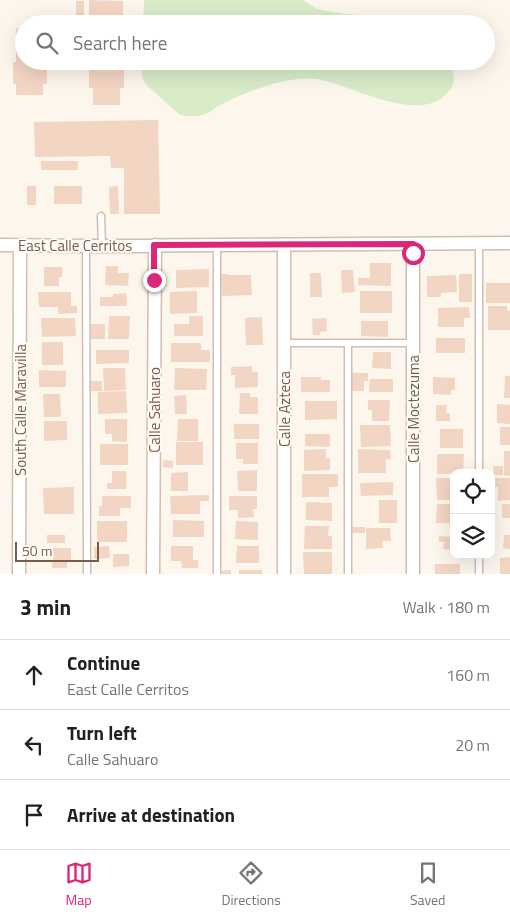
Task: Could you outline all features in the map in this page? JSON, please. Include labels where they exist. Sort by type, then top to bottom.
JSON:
[{"type":"street","name":"East Calle Cerritos","points":[[0,245],[510,243]]},
{"type":"street","name":"Calle Moctezuma","points":[[413,244],[413,574]]},
{"type":"street","name":"South Calle Maravilla","points":[[19,574],[20,245]]},
{"type":"street","name":"Calle Sahuaro","points":[[153,574],[154,245]]},
{"type":"street","name":"Calle Azteca","points":[[284,245],[284,574]]},
{"type":"lane","points":[[101,216],[102,246]]},
{"type":"lane","points":[[479,244],[479,469]]},
{"type":"lane","points":[[217,245],[217,574]]},
{"type":"lane","points":[[86,246],[86,574]]},
{"type":"lane","points":[[284,343],[412,343]]},
{"type":"lane","points":[[348,344],[348,574]]},
{"type":"lane","points":[[479,559],[479,574]]},
{"type":"green space","points":[[144,0],[303,0],[317,9],[358,15],[143,15]]},
{"type":"green space","points":[[142,70],[452,70],[454,80],[450,90],[438,101],[422,105],[405,105],[386,101],[331,82],[308,78],[290,80],[246,93],[205,114],[188,116],[179,114],[146,85],[142,77]]},
{"type":"building","points":[[89,0],[123,1],[123,15],[89,15]]},
{"type":"building","points":[[76,1],[84,1],[84,15],[76,15]]},
{"type":"building","points":[[13,62],[15,62],[15,70],[47,70],[47,84],[43,84],[43,95],[16,95],[16,84],[13,84]]},
{"type":"building","points":[[89,70],[124,70],[124,88],[120,88],[120,105],[93,105],[93,88],[89,88]]},
{"type":"building","points":[[158,120],[160,214],[124,214],[124,168],[111,168],[110,156],[35,157],[34,122]]},
{"type":"building","points":[[41,161],[78,161],[78,170],[41,170]]},
{"type":"building","points":[[27,186],[36,186],[36,205],[27,205]]},
{"type":"building","points":[[54,186],[82,186],[82,204],[54,204]]},
{"type":"building","points":[[118,186],[119,214],[110,214],[109,187]]},
{"type":"building","points":[[370,263],[391,263],[391,286],[358,285],[358,278],[370,278]]},
{"type":"building","points":[[106,266],[118,266],[118,273],[129,273],[128,286],[105,285]]},
{"type":"building","points":[[44,267],[62,267],[62,277],[59,277],[59,286],[44,286]]},
{"type":"building","points":[[209,269],[209,287],[176,288],[176,270]]},
{"type":"building","points":[[341,270],[353,270],[355,292],[342,293]]},
{"type":"building","points":[[310,273],[321,273],[322,297],[310,297]]},
{"type":"building","points":[[221,274],[251,275],[252,295],[222,296]]},
{"type":"building","points":[[459,274],[472,274],[472,302],[459,302]]},
{"type":"building","points":[[456,275],[457,292],[441,293],[441,297],[427,297],[427,276]]},
{"type":"building","points":[[486,283],[510,283],[510,303],[486,303]]},
{"type":"building","points":[[197,291],[197,313],[170,314],[170,292]]},
{"type":"building","points":[[360,291],[392,291],[392,313],[360,313]]},
{"type":"building","points":[[38,292],[71,292],[71,306],[77,306],[77,313],[58,314],[58,307],[39,307]]},
{"type":"building","points":[[126,293],[127,306],[100,306],[100,297],[113,297],[113,294]]},
{"type":"building","points":[[488,306],[507,306],[507,310],[510,311],[510,330],[488,330]]},
{"type":"building","points":[[469,307],[470,318],[464,318],[464,327],[438,327],[438,308]]},
{"type":"building","points":[[109,316],[130,316],[129,339],[108,339]]},
{"type":"building","points":[[189,316],[203,316],[203,336],[174,336],[174,324],[189,324]]},
{"type":"building","points":[[262,317],[263,345],[246,345],[245,318]]},
{"type":"building","points":[[41,318],[75,318],[76,336],[42,337]]},
{"type":"building","points":[[326,318],[327,331],[320,332],[320,335],[313,335],[312,319]]},
{"type":"building","points":[[361,321],[388,321],[388,337],[361,336]]},
{"type":"building","points":[[91,324],[105,324],[105,339],[91,339]]},
{"type":"building","points":[[436,338],[465,338],[465,353],[436,353]]},
{"type":"building","points":[[42,342],[63,342],[63,365],[42,365]]},
{"type":"building","points":[[171,343],[201,343],[201,350],[210,350],[210,362],[171,362]]},
{"type":"building","points":[[96,350],[129,350],[129,363],[96,364]]},
{"type":"building","points":[[373,352],[391,352],[391,369],[372,368]]},
{"type":"building","points":[[252,366],[252,372],[258,372],[258,387],[235,388],[235,375],[231,375],[231,367]]},
{"type":"building","points":[[103,368],[125,368],[126,390],[104,391]]},
{"type":"building","points":[[175,368],[207,369],[206,390],[174,390]]},
{"type":"building","points":[[39,370],[66,371],[66,387],[39,387]]},
{"type":"building","points":[[351,373],[368,373],[368,381],[364,381],[364,391],[350,391]]},
{"type":"building","points":[[505,376],[510,376],[510,398],[504,398]]},
{"type":"building","points":[[301,377],[321,377],[321,380],[330,380],[330,392],[301,392]]},
{"type":"building","points":[[433,377],[455,378],[455,390],[451,390],[451,395],[433,394]]},
{"type":"building","points":[[370,379],[393,379],[393,392],[369,392]]},
{"type":"building","points":[[89,381],[102,381],[102,391],[89,391]]},
{"type":"building","points":[[126,391],[127,413],[98,414],[98,392]]},
{"type":"building","points":[[240,393],[250,393],[250,397],[258,397],[258,414],[239,414]]},
{"type":"building","points":[[43,394],[60,394],[61,417],[44,417]]},
{"type":"building","points":[[186,395],[187,414],[175,414],[174,396]]},
{"type":"building","points":[[368,400],[390,400],[389,421],[372,421],[372,410],[368,410]]},
{"type":"building","points":[[305,401],[337,401],[337,419],[305,420]]},
{"type":"building","points":[[497,404],[510,405],[510,424],[497,423]]},
{"type":"building","points":[[436,405],[447,405],[446,413],[450,413],[450,421],[436,421]]},
{"type":"building","points":[[105,419],[127,419],[127,442],[112,441],[112,434],[105,434]]},
{"type":"building","points":[[178,419],[198,419],[198,441],[177,441]]},
{"type":"building","points":[[44,421],[67,421],[67,440],[44,441]]},
{"type":"building","points":[[234,424],[259,424],[259,439],[234,439]]},
{"type":"building","points":[[360,425],[390,425],[391,446],[361,447]]},
{"type":"building","points":[[500,427],[510,427],[510,445],[500,445]]},
{"type":"building","points":[[440,429],[463,429],[463,448],[440,448]]},
{"type":"building","points":[[305,434],[330,434],[330,447],[305,446]]},
{"type":"building","points":[[176,442],[203,442],[203,465],[176,465]]},
{"type":"building","points":[[236,443],[258,443],[258,464],[243,464],[243,459],[236,459]]},
{"type":"building","points":[[100,444],[128,444],[128,465],[100,465]]},
{"type":"building","points":[[326,449],[326,458],[330,458],[330,470],[304,471],[304,450]]},
{"type":"building","points":[[358,449],[390,450],[391,460],[386,459],[386,473],[358,473]]},
{"type":"building","points":[[504,451],[510,451],[510,476],[504,475]]},
{"type":"building","points":[[437,454],[464,454],[463,469],[450,469],[450,474],[437,474]]},
{"type":"building","points":[[163,460],[173,461],[173,468],[163,467]]},
{"type":"building","points":[[493,466],[503,466],[503,475],[495,475],[495,469]]},
{"type":"building","points":[[257,470],[257,491],[238,491],[237,471]]},
{"type":"building","points":[[112,471],[126,471],[126,489],[107,489],[107,483],[112,483]]},
{"type":"building","points":[[188,472],[188,491],[171,491],[171,473]]},
{"type":"building","points":[[302,474],[338,474],[338,487],[329,487],[329,497],[302,497]]},
{"type":"building","points":[[436,478],[450,478],[450,500],[437,500]]},
{"type":"building","points":[[495,478],[510,478],[510,500],[498,501],[498,487],[495,487]]},
{"type":"building","points":[[393,482],[393,495],[361,496],[360,483]]},
{"type":"building","points":[[74,487],[74,514],[44,514],[43,488]]},
{"type":"building","points":[[209,495],[209,501],[200,501],[200,514],[171,514],[170,496]]},
{"type":"building","points":[[102,496],[131,496],[131,508],[120,508],[120,516],[99,516]]},
{"type":"building","points":[[229,496],[257,496],[257,509],[253,509],[254,517],[238,518],[238,510],[229,510]]},
{"type":"building","points":[[379,500],[397,500],[397,523],[379,523]]},
{"type":"building","points":[[306,502],[332,503],[332,521],[306,520]]},
{"type":"building","points":[[437,504],[450,504],[450,523],[436,523]]},
{"type":"building","points":[[502,504],[510,504],[510,518],[502,518]]},
{"type":"building","points":[[173,520],[204,521],[204,537],[173,537]]},
{"type":"building","points":[[97,521],[127,521],[127,542],[97,542]]},
{"type":"building","points":[[236,521],[258,522],[258,540],[235,539]]},
{"type":"building","points":[[305,526],[329,526],[328,536],[332,536],[332,549],[304,549]]},
{"type":"building","points":[[352,527],[365,527],[365,533],[352,533]]},
{"type":"building","points":[[366,528],[390,528],[391,541],[382,541],[383,548],[366,549]]},
{"type":"building","points":[[47,535],[65,535],[65,543],[47,543]]},
{"type":"building","points":[[504,535],[510,535],[510,549],[503,548]]},
{"type":"building","points":[[439,536],[450,537],[450,550],[443,549],[444,542],[439,542]]},
{"type":"building","points":[[109,546],[110,558],[94,559],[94,547]]},
{"type":"building","points":[[171,546],[193,546],[193,560],[198,560],[198,568],[182,568],[181,561],[171,561]]},
{"type":"building","points":[[237,546],[259,546],[259,563],[236,563]]},
{"type":"building","points":[[53,548],[71,548],[71,561],[67,561],[67,568],[52,568]]},
{"type":"building","points":[[303,552],[332,552],[332,574],[304,574]]},
{"type":"building","points":[[113,554],[129,554],[129,566],[113,567]]},
{"type":"building","points":[[510,557],[510,574],[500,574],[500,558]]},
{"type":"building","points":[[435,564],[460,564],[460,574],[435,574]]},
{"type":"building","points":[[231,570],[231,574],[220,574],[220,571]]},
{"type":"building","points":[[239,570],[262,570],[262,574],[239,574]]},
{"type":"route","points":[[154,280],[154,245],[413,244],[413,253]]}]
